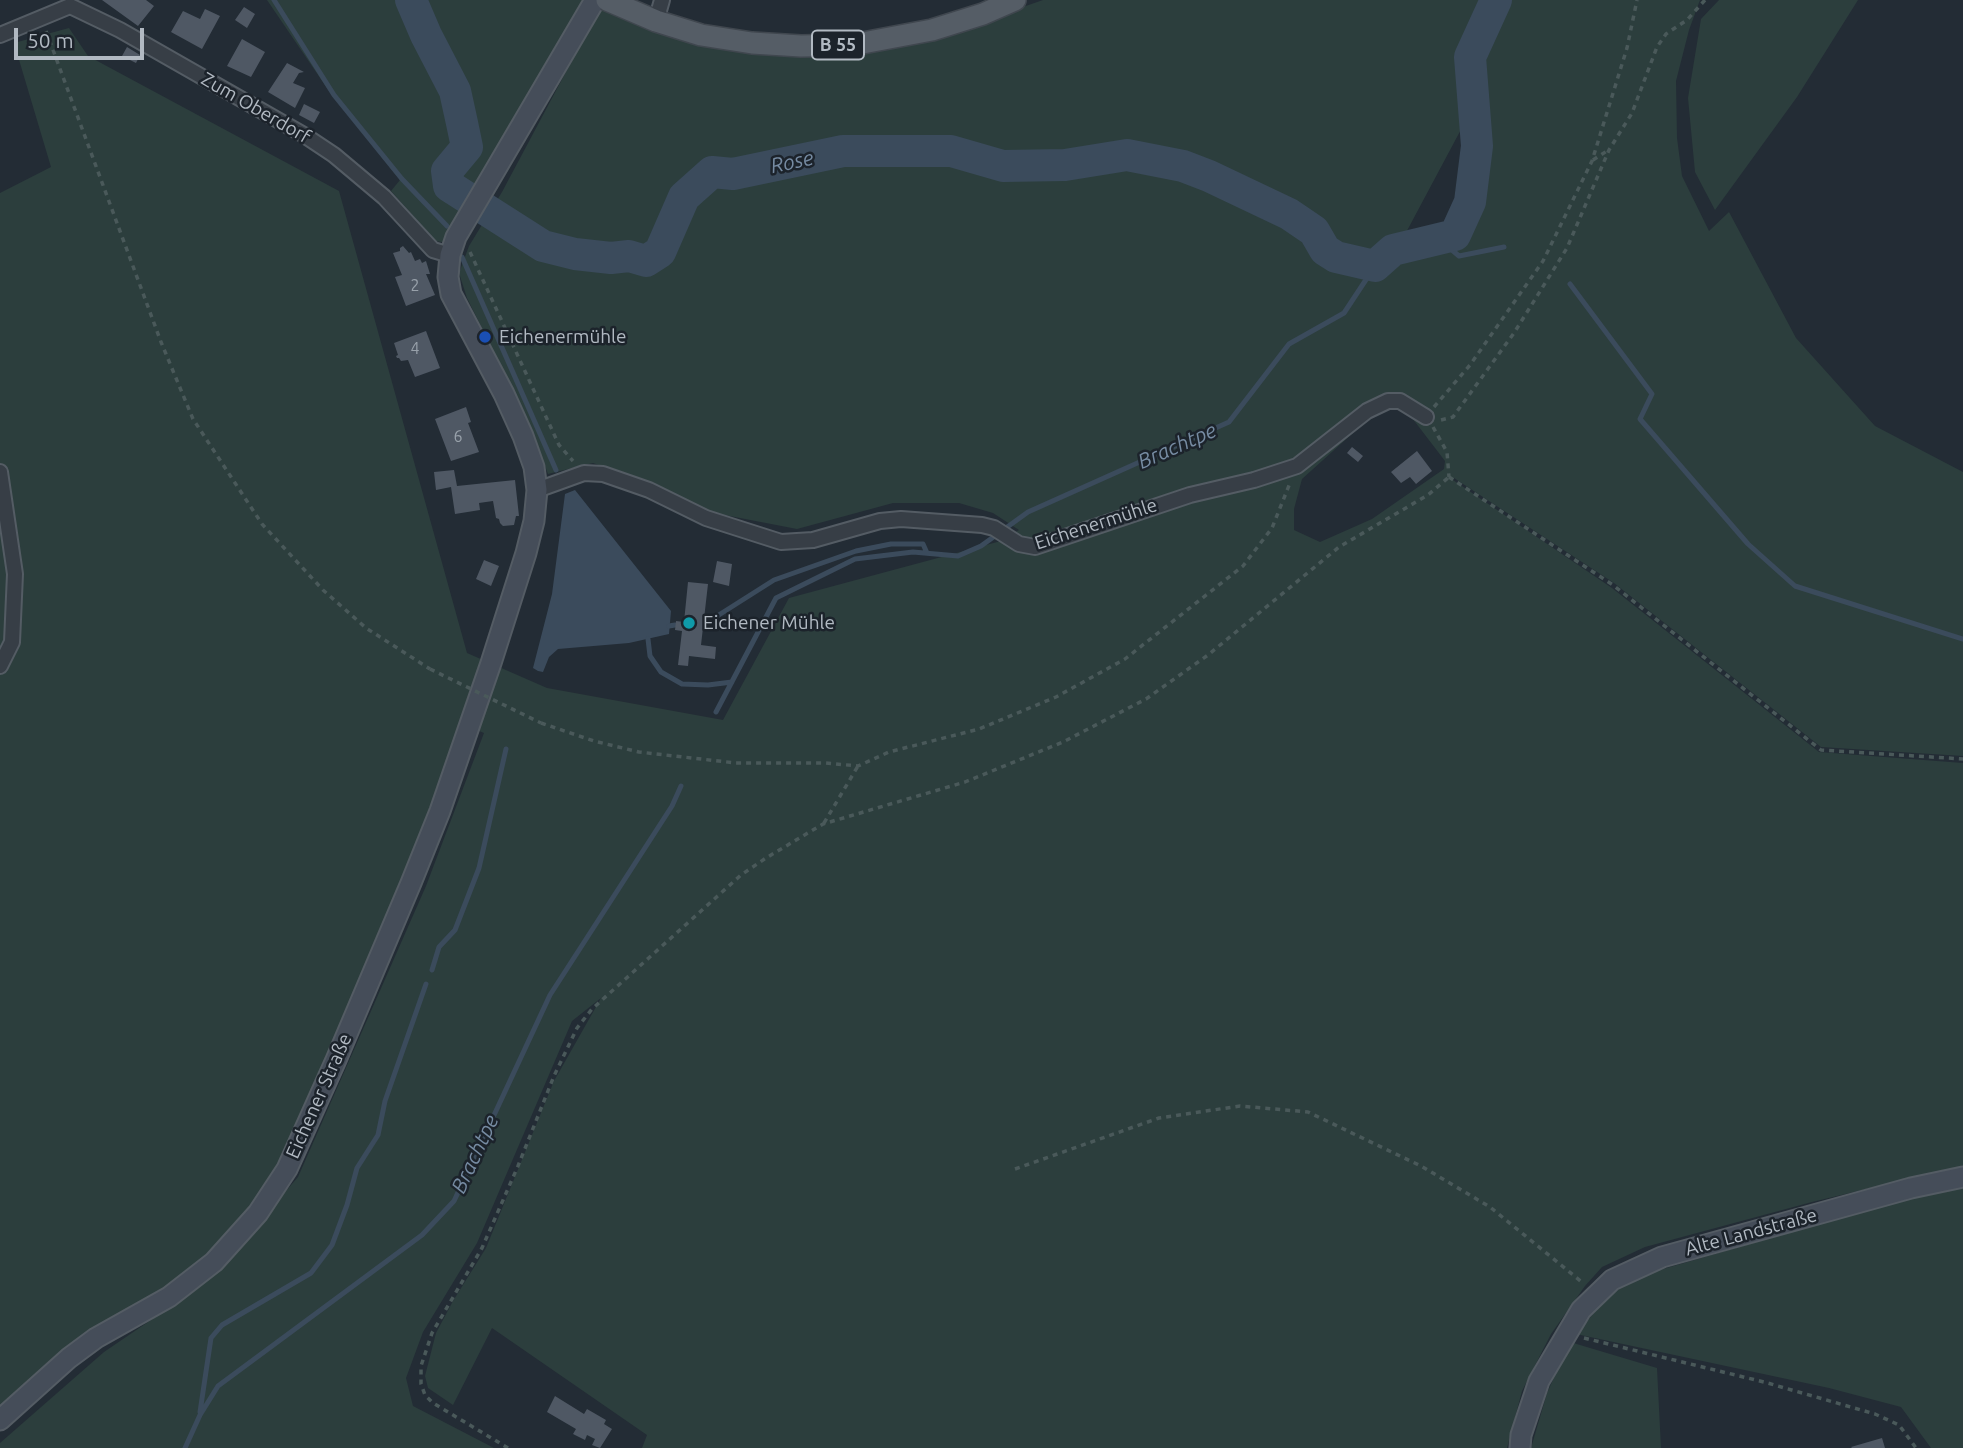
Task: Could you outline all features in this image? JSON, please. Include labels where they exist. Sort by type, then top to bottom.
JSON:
[{"type":"main road","points":[[537,490],[534,467],[523,436],[451,294],[448,277],[450,255],[460,231],[595,0]]},
{"type":"main road","name":"B 55","points":[[607,0],[656,22],[701,35],[752,43],[801,46],[852,45],[932,30],[983,14],[1015,0]]},
{"type":"main road","name":"Eichener Straße","points":[[0,1420],[69,1358],[96,1338],[169,1297],[214,1262],[258,1213],[287,1169],[336,1060],[440,811],[526,553],[534,521],[537,490]]},
{"type":"main road","name":"Alte Landstraße","points":[[1520,1448],[1521,1435],[1539,1381],[1565,1333],[1596,1293],[1612,1280],[1662,1256],[1912,1188],[1963,1177]]},
{"type":"street","points":[[656,22],[662,0]]},
{"type":"street","name":"Zum Oberdorf","points":[[0,35],[41,19],[68,3],[304,135],[334,155],[384,197],[433,250],[450,255]]},
{"type":"street","name":"Eichenermühle","points":[[537,490],[584,473],[603,474],[620,478],[706,518],[781,542],[813,540],[880,521],[901,519],[967,523],[994,528],[1028,547],[1042,545],[1127,514],[1190,495],[1254,480],[1297,466],[1377,404],[1399,401],[1426,417]]},
{"type":"street","points":[[0,472],[15,575],[12,642],[0,666]]},
{"type":"path","points":[[1426,417],[1470,365],[1543,261],[1592,161],[1623,60],[1637,0]]},
{"type":"path","points":[[1426,417],[1439,420],[1452,417],[1514,333],[1567,248],[1609,150],[1632,113],[1657,47],[1666,34],[1687,20],[1705,0]]},
{"type":"path","points":[[41,19],[161,342],[193,419],[262,524],[323,590],[366,628],[430,669],[541,723],[594,741],[673,757],[736,763],[858,766],[890,752],[979,729],[1056,697],[1125,659],[1243,566],[1264,542],[1272,528],[1297,466]]},
{"type":"path","points":[[1592,161],[1609,150]]},
{"type":"path","points":[[460,231],[559,445],[584,473]]},
{"type":"path","points":[[1426,417],[1447,452],[1449,477]]},
{"type":"path","points":[[1449,477],[1613,585],[1821,750],[1963,759]]},
{"type":"path","points":[[508,1448],[433,1404],[425,1395],[421,1384],[421,1366],[432,1333],[482,1248],[577,1028],[607,995],[741,875],[822,824],[965,782],[1063,742],[1146,699],[1208,655],[1339,547],[1428,495],[1449,477]]},
{"type":"path","points":[[822,824],[858,766]]},
{"type":"path","points":[[1016,1169],[1159,1118],[1240,1106],[1308,1112],[1421,1166],[1490,1207],[1596,1293]]},
{"type":"path","points":[[1565,1333],[1764,1382],[1875,1415],[1899,1425],[1916,1448]]},
{"type":"shaded area","points":[[267,0],[585,0],[447,243],[436,241],[391,191],[400,180],[331,94]]},
{"type":"shaded area","points":[[1043,0],[1700,0],[1676,81],[1677,138],[1682,176],[1709,231],[1729,212],[1796,338],[1875,426],[1963,472],[1963,756],[1821,747],[1614,583],[1454,478],[1453,480],[1612,588],[1819,752],[1963,763],[1963,1166],[1812,1202],[1645,1247],[1602,1267],[1551,1334],[1522,1391],[1507,1448],[642,1448],[647,1435],[492,1328],[453,1405],[428,1388],[425,1376],[436,1333],[486,1248],[554,1081],[601,998],[572,1021],[477,1243],[423,1332],[406,1378],[413,1406],[494,1448],[0,1448],[0,1443],[104,1352],[173,1305],[219,1268],[298,1177],[426,886],[484,733],[470,727],[281,1163],[252,1211],[209,1261],[0,1409],[0,193],[51,167],[14,43],[69,28],[88,56],[339,191],[467,653],[547,688],[723,720],[789,598],[1001,541],[1019,530],[993,513],[959,503],[893,503],[797,529],[709,512],[655,485],[593,463],[548,474],[528,421],[467,298],[459,273],[469,246],[502,192],[600,8],[754,51],[942,35]],"holes":[[[1465,122],[1457,238],[1393,258],[1393,257]],[[1393,406],[1409,414],[1445,461],[1444,469],[1372,519],[1320,542],[1294,530],[1294,509],[1302,479],[1374,414]]]},
{"type":"shaded area","points":[[1719,0],[1858,0],[1797,97],[1715,210],[1695,172],[1688,98],[1701,19]]},
{"type":"shaded area","points":[[1963,1187],[1963,1448],[1931,1448],[1901,1407],[1829,1388],[1576,1334],[1610,1294],[1653,1272],[1908,1198]]},
{"type":"shaded area","points":[[1570,1342],[1657,1368],[1661,1448],[1531,1448],[1547,1393]]},
{"type":"water","points":[[575,490],[671,611],[669,634],[629,643],[558,649],[549,657],[543,672],[533,668],[552,594],[565,494]]},
{"type":"building","points":[[102,0],[146,0],[154,6],[138,26]]},
{"type":"building","points":[[244,7],[255,14],[247,28],[235,20]]},
{"type":"building","points":[[205,9],[220,16],[202,49],[171,32],[183,11],[200,19]]},
{"type":"building","points":[[242,39],[265,52],[251,77],[227,66]]},
{"type":"building","points":[[127,47],[140,55],[136,63],[122,56]]},
{"type":"building","points":[[287,63],[304,72],[299,73],[293,83],[305,88],[295,108],[268,92]]},
{"type":"building","points":[[304,104],[320,112],[314,123],[299,115]]},
{"type":"building","points":[[403,246],[411,252],[415,261],[426,261],[430,274],[426,274],[435,295],[406,306],[395,277],[402,275],[393,253],[400,251]]},
{"type":"building","points":[[426,331],[440,368],[415,377],[408,360],[401,361],[397,358],[394,343]]},
{"type":"building","points":[[466,407],[471,422],[468,423],[479,452],[451,461],[435,419]]},
{"type":"building","points":[[1352,447],[1363,456],[1358,462],[1347,453]]},
{"type":"building","points":[[1417,451],[1432,471],[1416,484],[1410,477],[1401,483],[1391,472]]},
{"type":"building","points":[[454,470],[457,486],[515,480],[519,516],[516,516],[514,525],[503,526],[500,523],[496,518],[493,501],[479,503],[480,510],[455,514],[451,487],[436,490],[434,472]]},
{"type":"building","points":[[484,560],[499,566],[491,586],[476,579]]},
{"type":"building","points":[[717,561],[732,564],[729,586],[713,582]]},
{"type":"building","name":"Eichener Mühle","points":[[688,582],[708,584],[701,645],[716,647],[715,659],[689,656],[688,666],[678,665],[682,631],[675,630],[676,621],[684,622]]},
{"type":"building","points":[[555,1396],[584,1414],[587,1409],[606,1420],[604,1424],[612,1429],[600,1448],[592,1445],[595,1439],[587,1435],[585,1440],[573,1434],[576,1429],[547,1412]]},
{"type":"building","points":[[1882,1438],[1885,1448],[1851,1447]]},
{"type":"waterway","points":[[274,0],[334,95],[402,179],[447,226]]},
{"type":"waterway","name":"Rose","points":[[411,0],[455,91],[467,147],[447,171],[449,186],[543,246],[575,254],[611,258],[629,256],[646,261],[660,252],[684,197],[712,172],[733,174],[843,151],[951,151],[1003,166],[1065,165],[1127,155],[1183,166],[1209,176],[1289,214],[1314,231],[1325,250],[1336,257],[1375,266],[1393,250],[1455,235],[1470,202],[1477,146],[1470,57],[1496,0]]},
{"type":"waterway","points":[[1439,239],[1459,256],[1504,247]]},
{"type":"waterway","points":[[462,257],[556,470]]},
{"type":"waterway","name":"Brachtpe","points":[[716,712],[776,598],[855,559],[913,552],[958,556],[981,546],[1028,512],[1229,422],[1289,344],[1344,313],[1375,266]]},
{"type":"waterway","points":[[1570,284],[1652,394],[1640,419],[1748,544],[1795,586],[1963,639]]},
{"type":"waterway","points":[[703,625],[774,580],[856,551],[891,544],[923,544],[927,553]]},
{"type":"waterway","points":[[669,626],[675,625]]},
{"type":"waterway","points":[[648,639],[650,656],[661,672],[682,684],[732,682]]},
{"type":"waterway","points":[[432,970],[439,947],[455,930],[479,868],[506,749]]},
{"type":"waterway","name":"Brachtpe","points":[[185,1448],[200,1415],[218,1386],[422,1235],[454,1201],[550,995],[672,806],[681,786]]},
{"type":"waterway","points":[[200,1412],[211,1338],[222,1325],[311,1273],[332,1245],[357,1168],[378,1135],[385,1101],[426,984]]},
{"type":"place","name":"Eichenermühle","points":[[485,337]]},
{"type":"place","name":"Eichener Mühle","points":[[689,623]]}]
